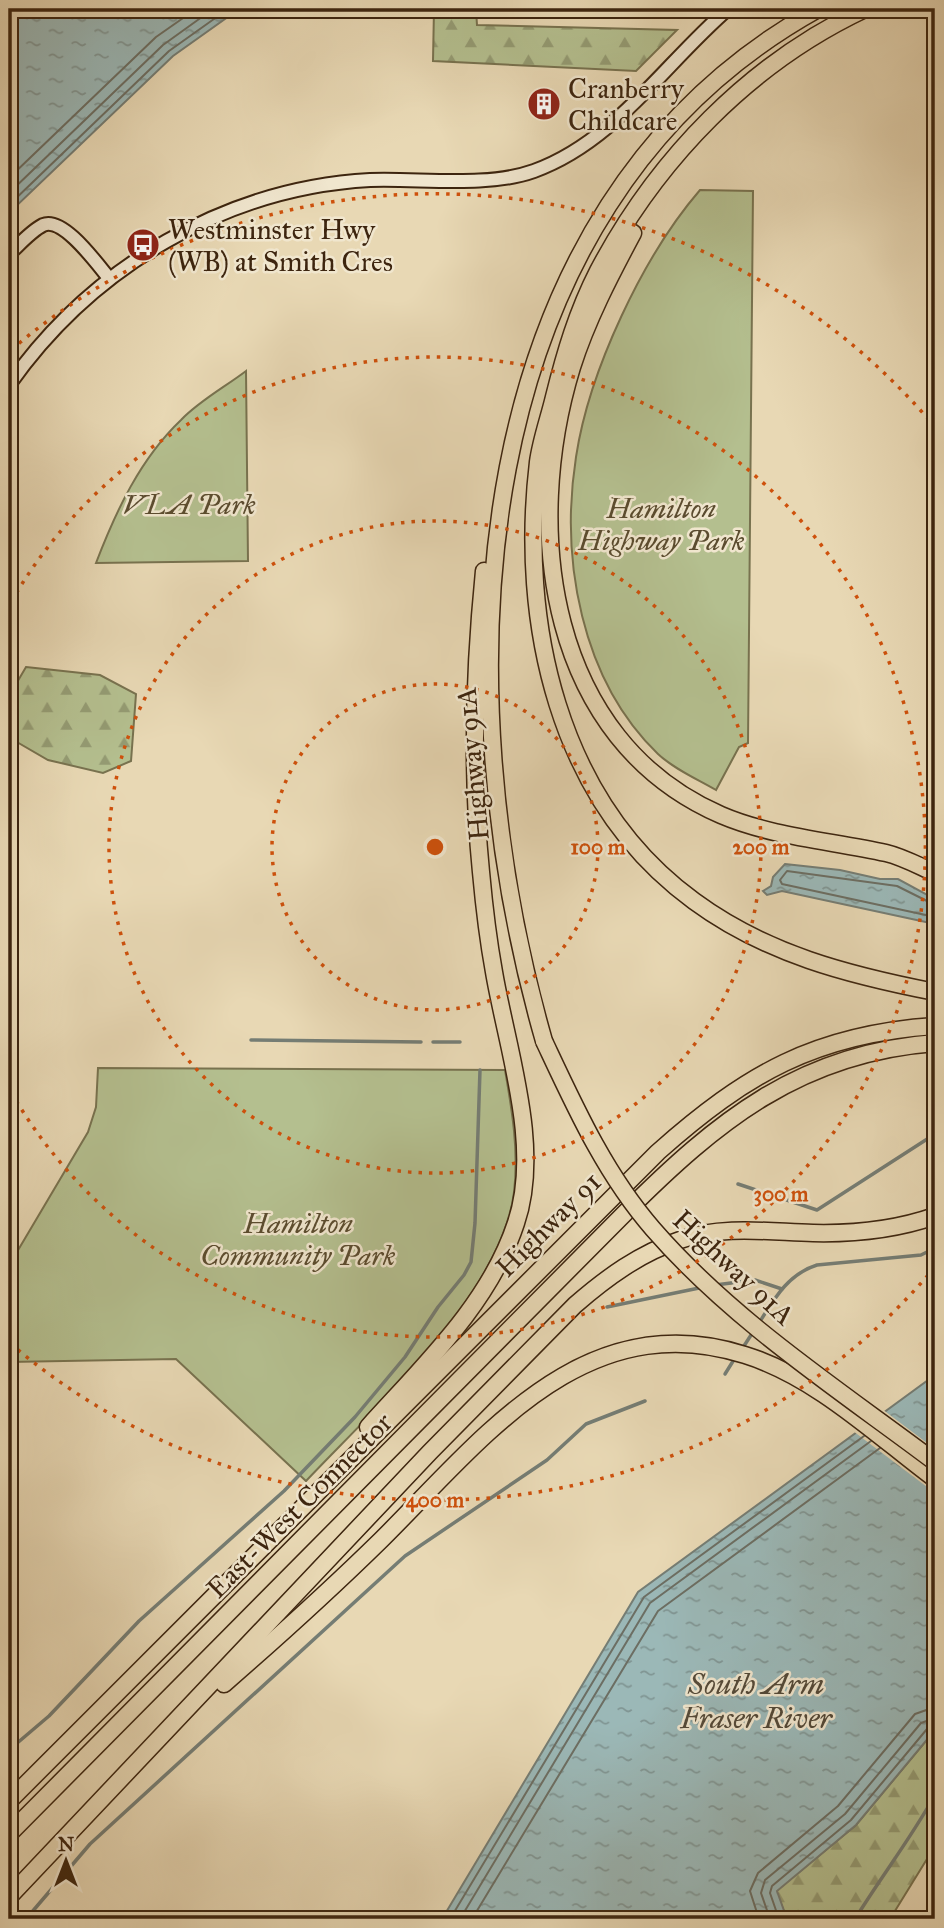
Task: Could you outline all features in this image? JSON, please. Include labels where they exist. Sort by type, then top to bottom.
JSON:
[{"type":"highway","name":"Highway 91A","points":[[818,9],[768,41],[710,87],[661,137],[608,204],[578,255],[533,361],[512,442],[499,520],[490,646],[495,772],[522,961],[544,1041],[583,1125],[652,1227],[751,1323],[935,1462]]},
{"type":"highway","points":[[865,9],[806,41],[766,70],[710,119],[644,195],[605,260],[569,335],[538,460],[533,568],[543,653],[558,711],[579,763],[611,815],[649,860],[692,900],[738,930],[794,957],[849,974],[935,992]]},
{"type":"highway","points":[[672,160],[611,275],[583,335],[562,405],[554,455],[548,534],[560,617],[572,656],[589,694],[627,751],[688,798],[723,816],[890,854],[935,873]]},
{"type":"highway","points":[[255,1555],[457,1325],[504,1256],[517,1221],[525,1163],[520,1106],[494,970],[481,872],[474,772],[479,620],[486,554],[499,520]]},
{"type":"highway","name":"Highway 91","points":[[255,1555],[658,1152],[707,1109],[734,1089],[784,1061],[832,1043],[880,1032],[935,1026]]},
{"type":"highway","name":"Highway 91","points":[[625,1213],[710,1133],[780,1087],[830,1065],[883,1050],[935,1043]]},
{"type":"highway","name":"East-West Connector","points":[[9,1834],[625,1213]]},
{"type":"highway","points":[[9,1897],[575,1305],[625,1266],[681,1239],[707,1234],[770,1230],[854,1233],[887,1230],[935,1216]]},
{"type":"highway","points":[[155,1744],[300,1618],[488,1432],[535,1391],[580,1365],[611,1354],[662,1345],[718,1348],[745,1355],[790,1374],[935,1479]]},
{"type":"highway","name":"East-West Connector","points":[[9,1801],[255,1555]]},
{"type":"main road","points":[[9,385],[40,344],[109,278],[180,233],[243,206],[282,194],[353,181],[503,178],[550,164],[606,128],[728,9]]},
{"type":"main road","points":[[9,254],[41,226],[54,223],[64,228],[109,278]]},
{"type":"green space","points":[[434,9],[476,9],[477,25],[677,30],[636,71],[433,61]]},
{"type":"green space","name":"Hamilton Highway Park","points":[[700,190],[753,191],[748,743],[739,747],[716,790],[678,769],[658,754],[632,724],[610,691],[582,616],[571,536],[576,457],[593,388],[606,352],[658,247]]},
{"type":"green space","name":"VLA Park","points":[[246,371],[248,561],[96,563],[121,505],[153,451],[188,413]]},
{"type":"green space","points":[[26,667],[100,675],[136,694],[131,761],[103,773],[48,760],[10,738],[9,696]]},
{"type":"green space","name":"Hamilton Community Park","points":[[98,1068],[505,1070],[515,1146],[514,1192],[504,1230],[486,1270],[461,1309],[399,1385],[306,1481],[176,1359],[9,1362],[11,1262],[88,1132],[96,1107]]},
{"type":"green space","points":[[935,1730],[935,1846],[890,1919],[787,1919],[776,1891],[856,1825]]},
{"type":"water","points":[[9,9],[239,9],[173,56],[9,213]]},
{"type":"water","points":[[785,864],[840,870],[880,879],[898,879],[935,899],[935,924],[782,891],[767,895],[763,891],[771,886],[773,877]]},
{"type":"water","name":"South Arm Fraser River","points":[[935,1375],[935,1730],[856,1825],[777,1891],[787,1919],[442,1919],[638,1592]]},
{"type":"pier","points":[[882,1409],[935,1449],[935,1493],[853,1431]]},
{"type":"waterway","points":[[251,1040],[421,1042]]},
{"type":"waterway","points":[[433,1042],[460,1042]]},
{"type":"waterway","points":[[9,1750],[49,1716],[139,1621],[284,1491],[355,1417],[405,1357],[438,1307],[464,1275],[471,1262],[475,1223],[480,1070]]},
{"type":"waterway","points":[[738,1184],[817,1210],[935,1134]]},
{"type":"waterway","points":[[759,1323],[783,1288],[807,1269],[817,1265],[921,1255],[935,1248]]},
{"type":"waterway","points":[[715,1285],[755,1280],[782,1289]]},
{"type":"waterway","points":[[607,1307],[704,1287]]},
{"type":"waterway","points":[[742,1349],[753,1332]]},
{"type":"waterway","points":[[725,1374],[735,1358]]},
{"type":"waterway","points":[[26,1919],[90,1844],[405,1556],[547,1460],[586,1424],[645,1401]]},
{"type":"waterway","points":[[855,1919],[935,1795]]},
{"type":"place","name":"Cranberry Childcare","points":[[544,104]]},
{"type":"place","name":"Westminster Hwy (WB) at Smith Cres","points":[[143,245]]}]
